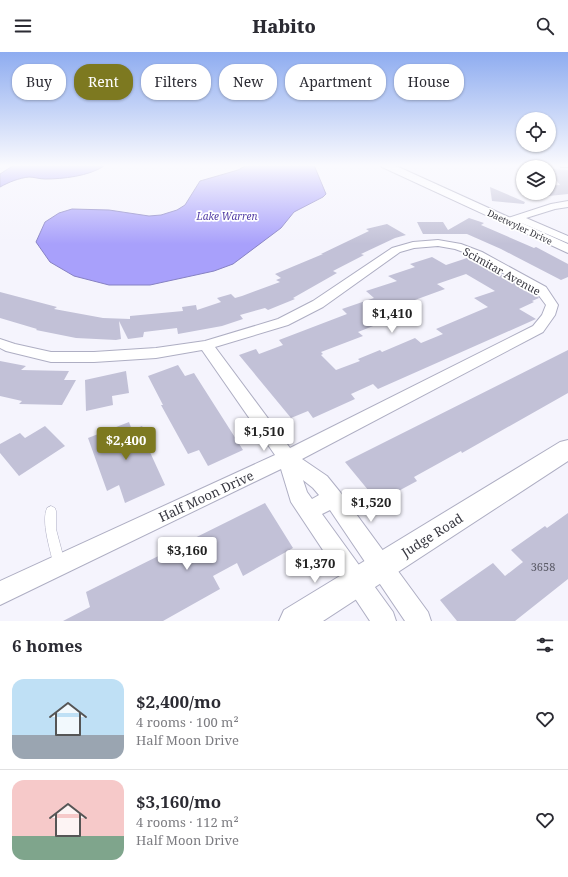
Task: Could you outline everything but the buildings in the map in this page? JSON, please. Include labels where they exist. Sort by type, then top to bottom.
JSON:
[{"type":"street","name":"Daetwyler Drive","points":[[449,192],[513,219],[568,240]]},
{"type":"street","points":[[513,219],[568,204]]},
{"type":"street","name":"Daetwyler Drive","points":[[513,219],[568,249]]},
{"type":"street","name":"Scimitar Avenue","points":[[206,345],[283,322],[318,304],[396,250],[412,245],[438,243],[457,246],[485,258],[542,290],[552,305],[548,315],[538,329]]},
{"type":"street","name":"Half Moon Drive","points":[[0,593],[288,458],[538,329]]},
{"type":"street","points":[[0,343],[51,357],[94,357],[156,353],[206,345],[288,458],[320,482],[333,498],[420,621]]},
{"type":"street","name":"Judge Road","points":[[295,621],[568,449]]},
{"type":"street","points":[[288,458],[298,496],[384,621]]},
{"type":"street","points":[[308,511],[333,498]]},
{"type":"lane","points":[[51,511],[51,529],[59,565]]},
{"type":"water","name":"Lake Warren","points":[[193,192],[325,192],[326,194],[294,212],[281,228],[233,264],[214,271],[150,285],[109,285],[74,276],[50,262],[36,242],[45,222],[59,213],[72,209],[109,210],[149,216],[161,215],[177,210],[185,205]]}]
